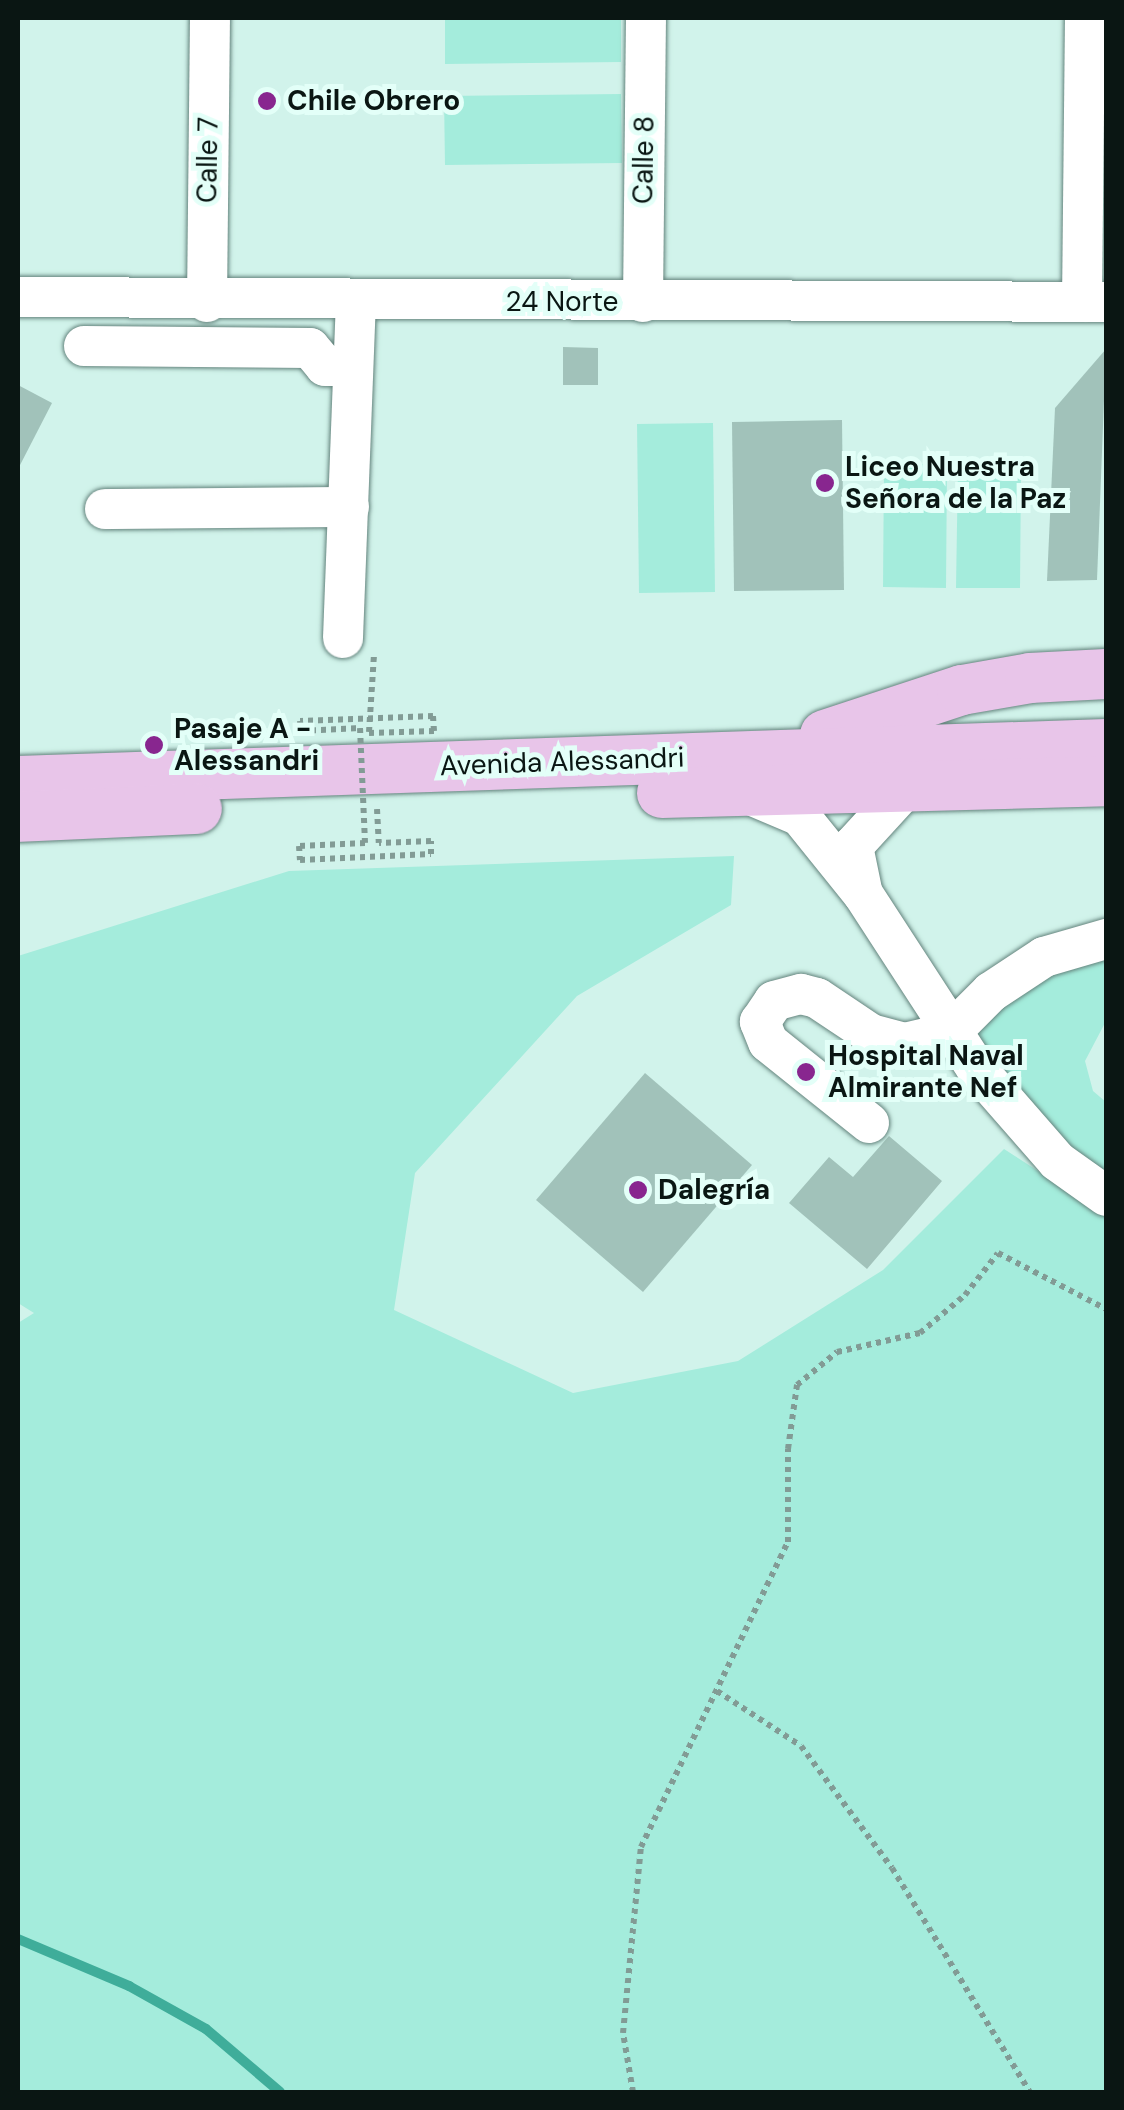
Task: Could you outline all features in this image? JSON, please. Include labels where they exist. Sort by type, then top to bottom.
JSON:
[{"type":"main road","points":[[747,774],[962,690],[1030,678],[1106,674]]},
{"type":"main road","name":"Avenida Alessandri","points":[[18,817],[378,822],[747,774],[1106,744]]},
{"type":"main road","name":"Avenida Alessandri","points":[[18,781],[747,774],[908,786],[1106,780]]},
{"type":"street","name":"Calle 7","points":[[207,302],[210,18]]},
{"type":"street","name":"Calle 8","points":[[643,302],[646,18]]},
{"type":"street","points":[[1085,18],[1094,302]]},
{"type":"street","name":"24 Norte","points":[[18,297],[356,303],[1094,302]]},
{"type":"street","points":[[343,638],[350,366],[356,303]]},
{"type":"street","points":[[84,346],[310,348],[325,366],[350,366]]},
{"type":"street","points":[[105,509],[349,507]]},
{"type":"street","points":[[747,774],[800,816],[863,894],[951,1032],[1056,1161],[1106,1196]]},
{"type":"street","points":[[863,894],[853,846],[908,786]]},
{"type":"street","points":[[870,1122],[768,1042],[760,1022],[766,1008],[801,994],[885,1039],[905,1043],[951,1032],[1014,974],[1069,946],[1106,940]]},
{"type":"path","points":[[369,734],[434,730],[433,716],[300,722],[301,730],[360,728],[365,843],[299,846],[300,860],[431,854],[431,841],[378,822]]},
{"type":"path","points":[[633,2092],[624,2033],[640,1847],[788,1542],[788,1449],[797,1385],[837,1352],[920,1333],[965,1295],[998,1253],[1106,1309]]},
{"type":"path","points":[[718,1691],[801,1746],[892,1868],[1030,2092]]},
{"type":"green space","points":[[445,18],[621,18],[621,62],[445,64]]},
{"type":"green space","points":[[621,94],[622,163],[445,165],[444,96]]},
{"type":"green space","points":[[713,423],[715,592],[639,593],[637,424]]},
{"type":"green space","points":[[884,464],[947,464],[946,588],[883,587]]},
{"type":"green space","points":[[958,464],[1021,465],[1020,588],[956,588]]},
{"type":"green space","points":[[734,856],[731,905],[577,996],[415,1173],[394,1310],[573,1393],[738,1361],[883,1270],[1004,1149],[1106,1215],[1106,2092],[18,2092],[18,1323],[34,1313],[18,1303],[18,956],[289,871]]},
{"type":"green space","points":[[1106,955],[1106,1021],[1085,1061],[1093,1091],[1106,1102],[1106,1177],[1070,1153],[975,1037],[1024,986]]},
{"type":"building","points":[[563,347],[598,348],[598,385],[563,385]]},
{"type":"building","points":[[1106,349],[1097,580],[1047,581],[1055,408]]},
{"type":"building","points":[[18,385],[52,403],[18,469]]},
{"type":"building","points":[[842,420],[844,590],[734,591],[732,422]]},
{"type":"building","name":"Dalegría","points":[[645,1073],[752,1165],[643,1292],[536,1200]]},
{"type":"building","points":[[889,1136],[942,1181],[867,1269],[789,1203],[829,1157],[853,1177]]},
{"type":"waterway","points":[[18,1939],[129,1986],[206,2029],[280,2092]]},
{"type":"place","name":"Chile Obrero","points":[[267,101]]},
{"type":"place","name":"Liceo Nuestra Señora de la Paz","points":[[825,483]]},
{"type":"place","name":"Pasaje A - Alessandri","points":[[154,745]]},
{"type":"place","name":"Hospital Naval Almirante Nef","points":[[806,1072]]},
{"type":"place","name":"Dalegría","points":[[638,1190]]}]
